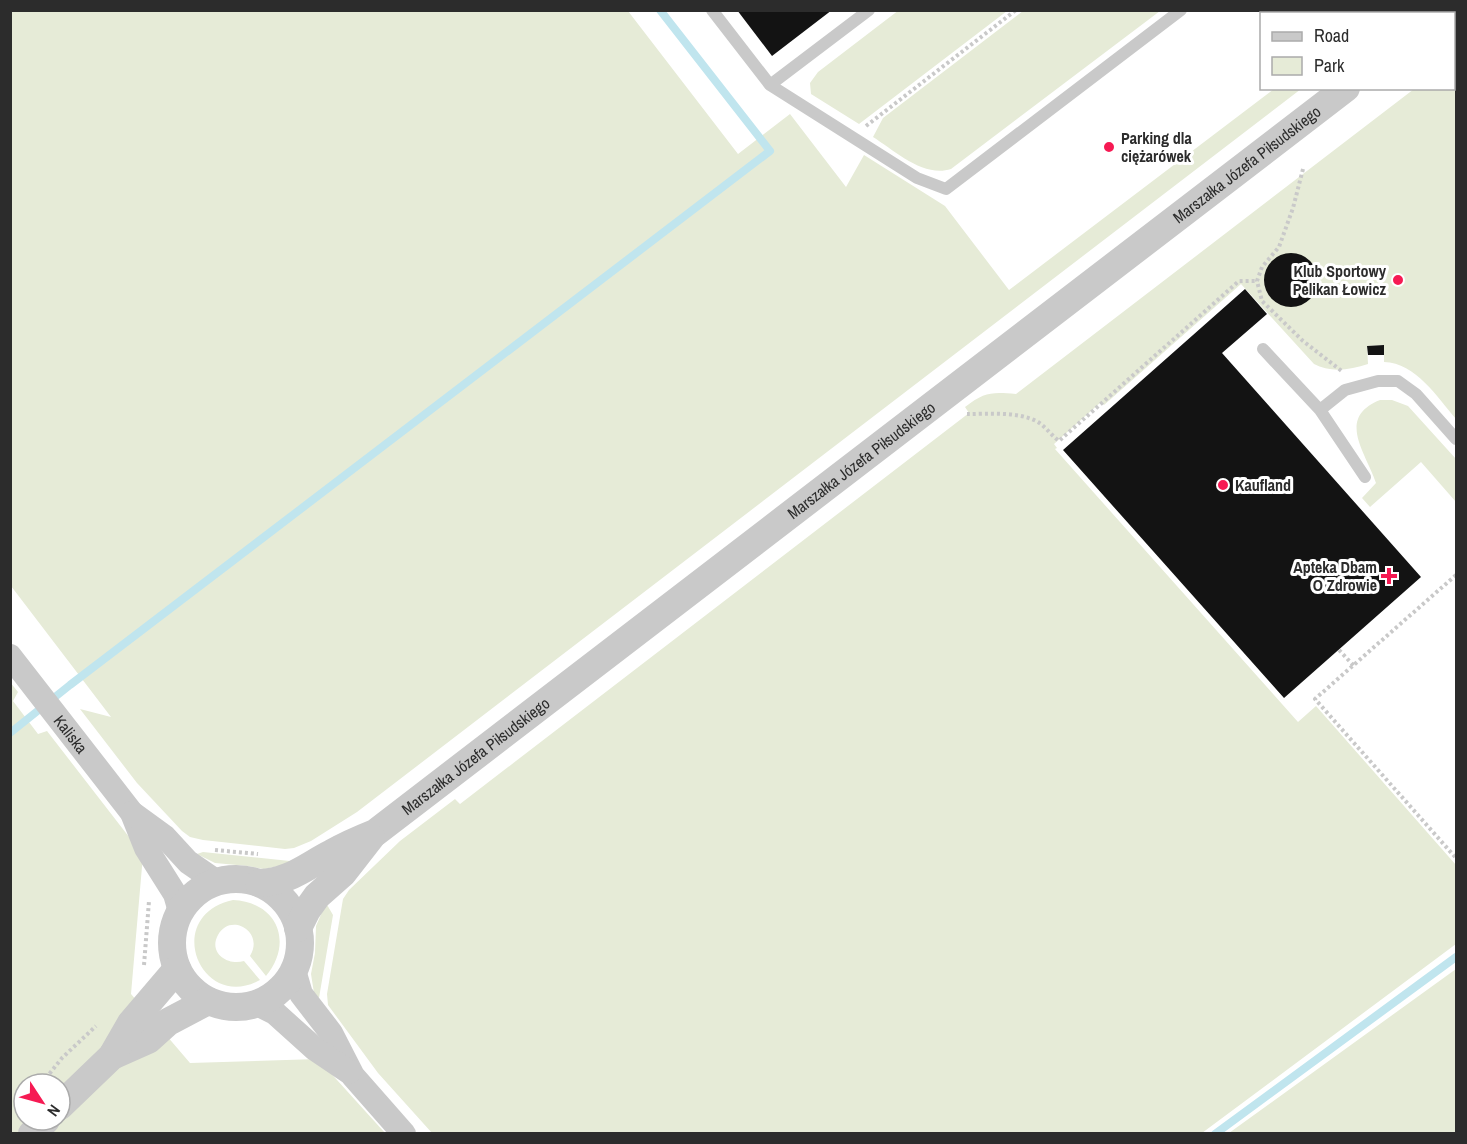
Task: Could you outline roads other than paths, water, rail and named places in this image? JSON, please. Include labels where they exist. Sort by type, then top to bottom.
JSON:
[{"type":"street","name":"Marszałka Józefa Piłsudskiego","points":[[259,883],[276,883],[331,853],[375,833],[1343,90]]},
{"type":"street","name":"Kaliska","points":[[10,656],[132,813],[165,837],[188,862],[217,882]]},
{"type":"street","name":"Kaliska","points":[[132,813],[146,848],[175,894],[180,911]]},
{"type":"street","name":"Marszałka Józefa Piłsudskiego","points":[[298,928],[317,896],[343,873],[375,833]]},
{"type":"street","points":[[238,879],[259,883],[280,897],[288,906],[298,928],[300,943],[294,970],[285,985],[272,996],[257,1004],[232,1007],[208,1001],[195,993],[177,969],[172,946],[180,911],[192,896],[217,882],[238,879]]},
{"type":"street","points":[[72,1094],[112,1056],[132,1023],[177,969]]},
{"type":"street","points":[[294,970],[301,994],[331,1033],[353,1076]]},
{"type":"street","points":[[112,1056],[148,1040],[168,1022],[208,1001]]},
{"type":"street","points":[[257,1004],[275,1013],[315,1049],[353,1076],[404,1134]]},
{"type":"lane","points":[[712,10],[770,86],[917,178],[946,189],[1181,10]]},
{"type":"lane","points":[[770,86],[869,10]]},
{"type":"lane","points":[[1263,349],[1320,410],[1365,477]]},
{"type":"lane","points":[[1320,410],[1345,390],[1378,381],[1398,381],[1416,394],[1456,439]]},
{"type":"waterway","points":[[10,733],[770,151],[660,10]]},
{"type":"waterway","points":[[1215,1134],[1456,957]]},
{"type":"place","name":"Parking dla ciężarówek","points":[[1109,147]]},
{"type":"place","name":"Klub Sportowy Pelikan Łowicz","points":[[1398,280]]},
{"type":"place","name":"Kaufland","points":[[1223,485]]},
{"type":"place","name":"Apteka Dbam O Zdrowie","points":[[1389,576]]}]
